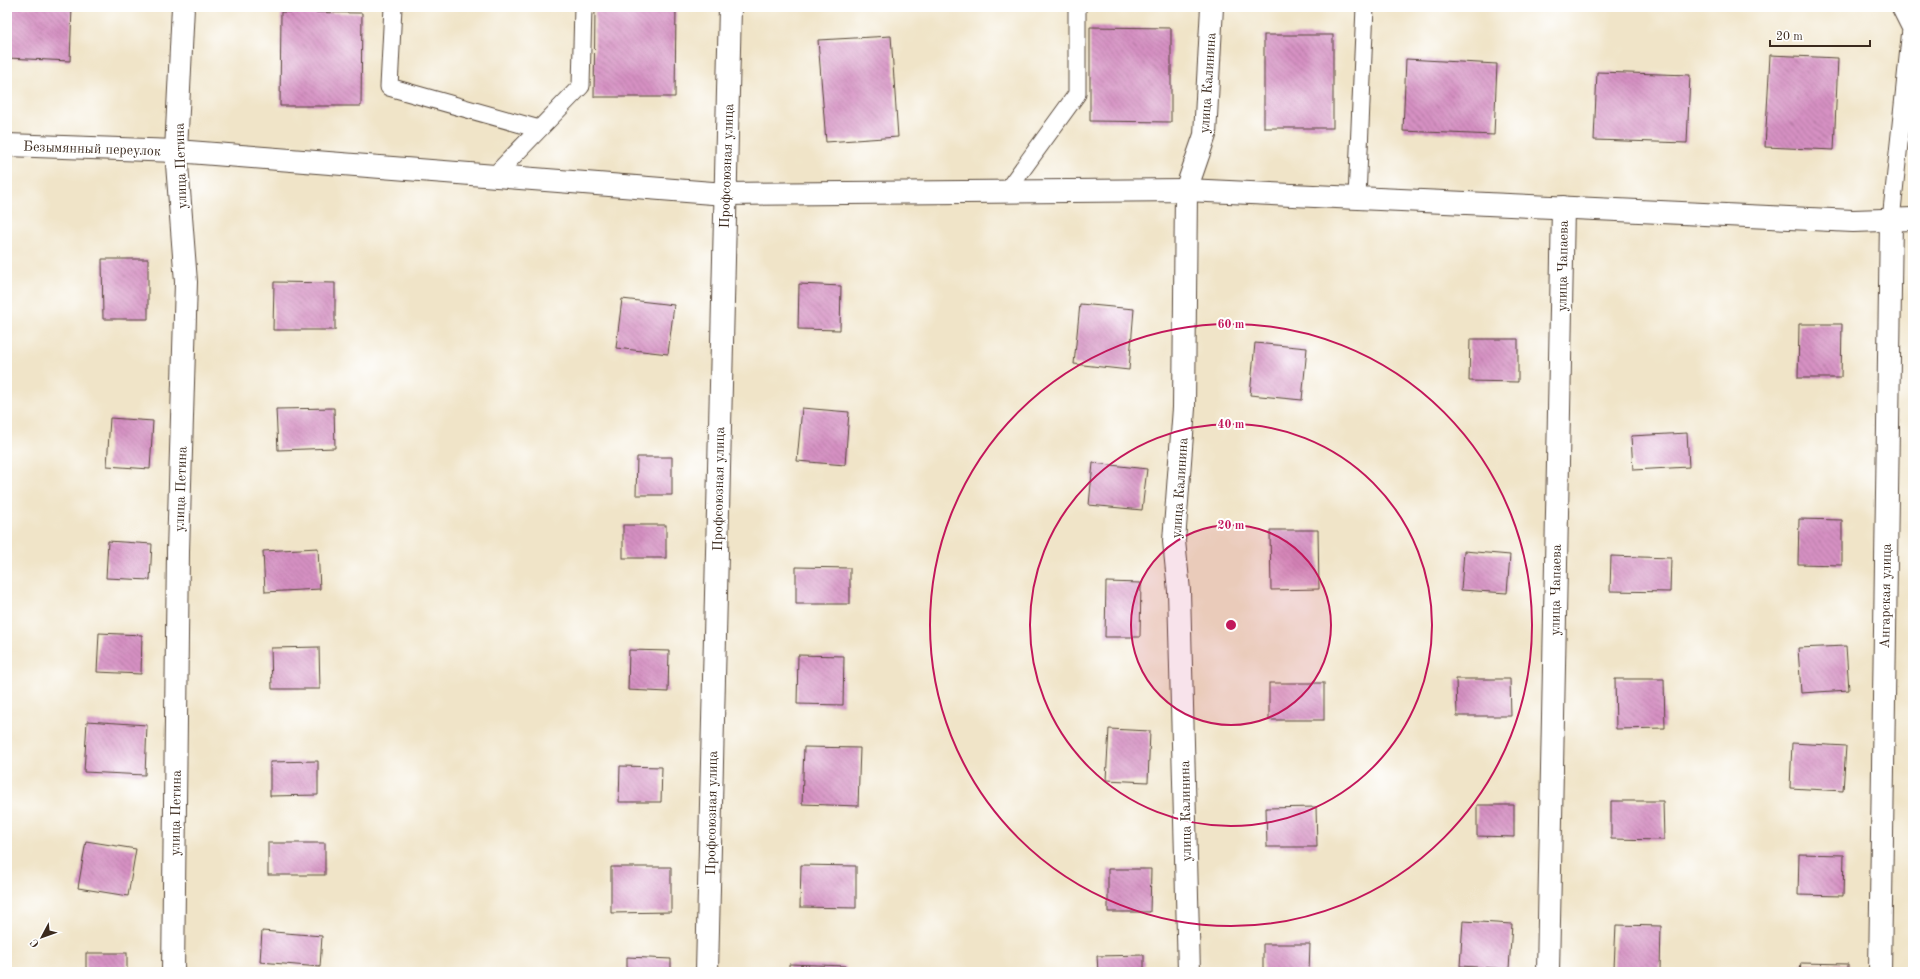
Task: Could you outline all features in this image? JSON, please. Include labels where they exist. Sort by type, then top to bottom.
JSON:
[{"type":"street","name":"улица Петина","points":[[173,972],[178,552],[186,282],[176,151],[184,7]]},
{"type":"street","name":"Профсоюзная улица","points":[[707,972],[730,7]]},
{"type":"street","name":"улица Калинина","points":[[1189,972],[1179,591],[1174,541],[1184,408],[1186,190],[1205,135],[1212,7]]},
{"type":"street","name":"Безымянный переулок","points":[[7,145],[176,151],[725,194],[1186,190],[1853,221],[1913,219]]},
{"type":"street","name":"улица Чапаева","points":[[1548,972],[1563,207]]},
{"type":"street","name":"Ангарская улица","points":[[1880,972],[1890,220]]},
{"type":"lane","points":[[393,7],[389,87],[539,129]]},
{"type":"lane","points":[[494,176],[582,86],[583,7]]},
{"type":"lane","points":[[1006,192],[1077,94],[1077,7]]},
{"type":"lane","points":[[1357,198],[1365,7]]},
{"type":"lane","points":[[1890,220],[1911,29],[1900,7]]},
{"type":"building","points":[[7,7],[72,7],[70,61],[7,58]]},
{"type":"building","points":[[595,7],[676,7],[675,97],[594,97]]},
{"type":"building","points":[[281,12],[362,13],[361,106],[280,106]]},
{"type":"building","points":[[1090,27],[1171,28],[1171,122],[1090,121]]},
{"type":"building","points":[[1264,35],[1333,35],[1333,128],[1264,128]]},
{"type":"building","points":[[891,36],[898,137],[826,142],[818,40]]},
{"type":"building","points":[[1770,55],[1838,58],[1834,150],[1765,147]]},
{"type":"building","points":[[1406,59],[1497,64],[1494,135],[1403,131]]},
{"type":"building","points":[[1597,72],[1690,75],[1687,143],[1594,140]]},
{"type":"building","points":[[102,259],[148,259],[148,319],[103,319]]},
{"type":"building","points":[[274,282],[335,283],[335,330],[273,330]]},
{"type":"building","points":[[799,284],[841,286],[840,330],[798,329]]},
{"type":"building","points":[[622,299],[674,305],[668,354],[616,348]]},
{"type":"building","points":[[1080,304],[1134,309],[1129,370],[1074,364]]},
{"type":"building","points":[[1799,324],[1842,324],[1841,378],[1798,378]]},
{"type":"building","points":[[1470,339],[1518,339],[1518,382],[1469,381]]},
{"type":"building","points":[[1255,343],[1307,348],[1302,400],[1250,395]]},
{"type":"building","points":[[334,408],[335,448],[278,450],[276,409]]},
{"type":"building","points":[[802,408],[849,412],[845,465],[797,461]]},
{"type":"building","points":[[110,418],[153,421],[150,469],[107,466]]},
{"type":"building","points":[[1687,433],[1689,467],[1633,470],[1631,436]]},
{"type":"building","points":[[637,457],[672,457],[672,495],[636,495]]},
{"type":"building","points":[[1093,463],[1147,469],[1142,510],[1089,505]]},
{"type":"building","points":[[1799,519],[1842,520],[1842,565],[1798,564]]},
{"type":"building","points":[[623,525],[666,525],[666,558],[623,558]]},
{"type":"building","points":[[1270,530],[1318,530],[1319,589],[1271,590]]},
{"type":"building","points":[[108,541],[152,544],[150,580],[106,578]]},
{"type":"building","points":[[318,548],[320,589],[265,592],[263,551]]},
{"type":"building","points":[[1464,551],[1510,555],[1507,593],[1461,590]]},
{"type":"building","points":[[1611,556],[1671,558],[1670,592],[1610,591]]},
{"type":"building","points":[[796,567],[850,568],[850,604],[796,604]]},
{"type":"building","points":[[1106,582],[1141,583],[1140,637],[1105,637]]},
{"type":"building","points":[[99,633],[142,635],[141,674],[97,672]]},
{"type":"building","points":[[1846,646],[1849,690],[1801,693],[1798,648]]},
{"type":"building","points":[[319,647],[320,689],[272,689],[271,648]]},
{"type":"building","points":[[629,650],[669,651],[668,692],[628,690]]},
{"type":"building","points":[[798,655],[844,656],[843,705],[797,704]]},
{"type":"building","points":[[1456,679],[1510,679],[1511,716],[1457,716]]},
{"type":"building","points":[[1615,679],[1664,679],[1665,728],[1616,729]]},
{"type":"building","points":[[1269,683],[1324,683],[1324,720],[1269,720]]},
{"type":"building","points":[[87,721],[147,725],[145,775],[84,772]]},
{"type":"building","points":[[1109,729],[1150,731],[1148,782],[1106,780]]},
{"type":"building","points":[[1792,743],[1846,746],[1843,791],[1790,788]]},
{"type":"building","points":[[804,747],[860,748],[858,806],[802,804]]},
{"type":"building","points":[[318,761],[318,795],[270,796],[270,762]]},
{"type":"building","points":[[620,766],[662,767],[661,802],[619,802]]},
{"type":"building","points":[[1611,801],[1663,801],[1664,840],[1611,839]]},
{"type":"building","points":[[1477,805],[1514,805],[1514,837],[1477,836]]},
{"type":"building","points":[[1316,807],[1317,847],[1267,847],[1266,808]]},
{"type":"building","points":[[86,841],[136,849],[128,896],[78,888]]},
{"type":"building","points":[[268,843],[325,843],[325,875],[268,875]]},
{"type":"building","points":[[1799,854],[1844,855],[1843,896],[1798,895]]},
{"type":"building","points":[[801,865],[856,866],[856,908],[800,907]]},
{"type":"building","points":[[611,867],[671,867],[671,912],[611,913]]},
{"type":"building","points":[[1108,869],[1151,869],[1150,912],[1108,912]]},
{"type":"building","points":[[1463,921],[1512,924],[1509,969],[1460,966]]},
{"type":"building","points":[[1616,925],[1661,926],[1660,970],[1614,968]]},
{"type":"building","points":[[262,931],[322,936],[320,967],[260,962]]},
{"type":"building","points":[[1263,944],[1310,944],[1309,972],[1263,972]]},
{"type":"building","points":[[86,953],[127,953],[127,972],[86,972]]},
{"type":"building","points":[[1144,955],[1144,972],[1098,972],[1097,956]]},
{"type":"building","points":[[627,957],[671,959],[671,972],[627,972]]},
{"type":"building","points":[[1801,963],[1848,964],[1848,972],[1800,972]]},
{"type":"building","points":[[789,964],[846,966],[845,972],[789,972]]}]
